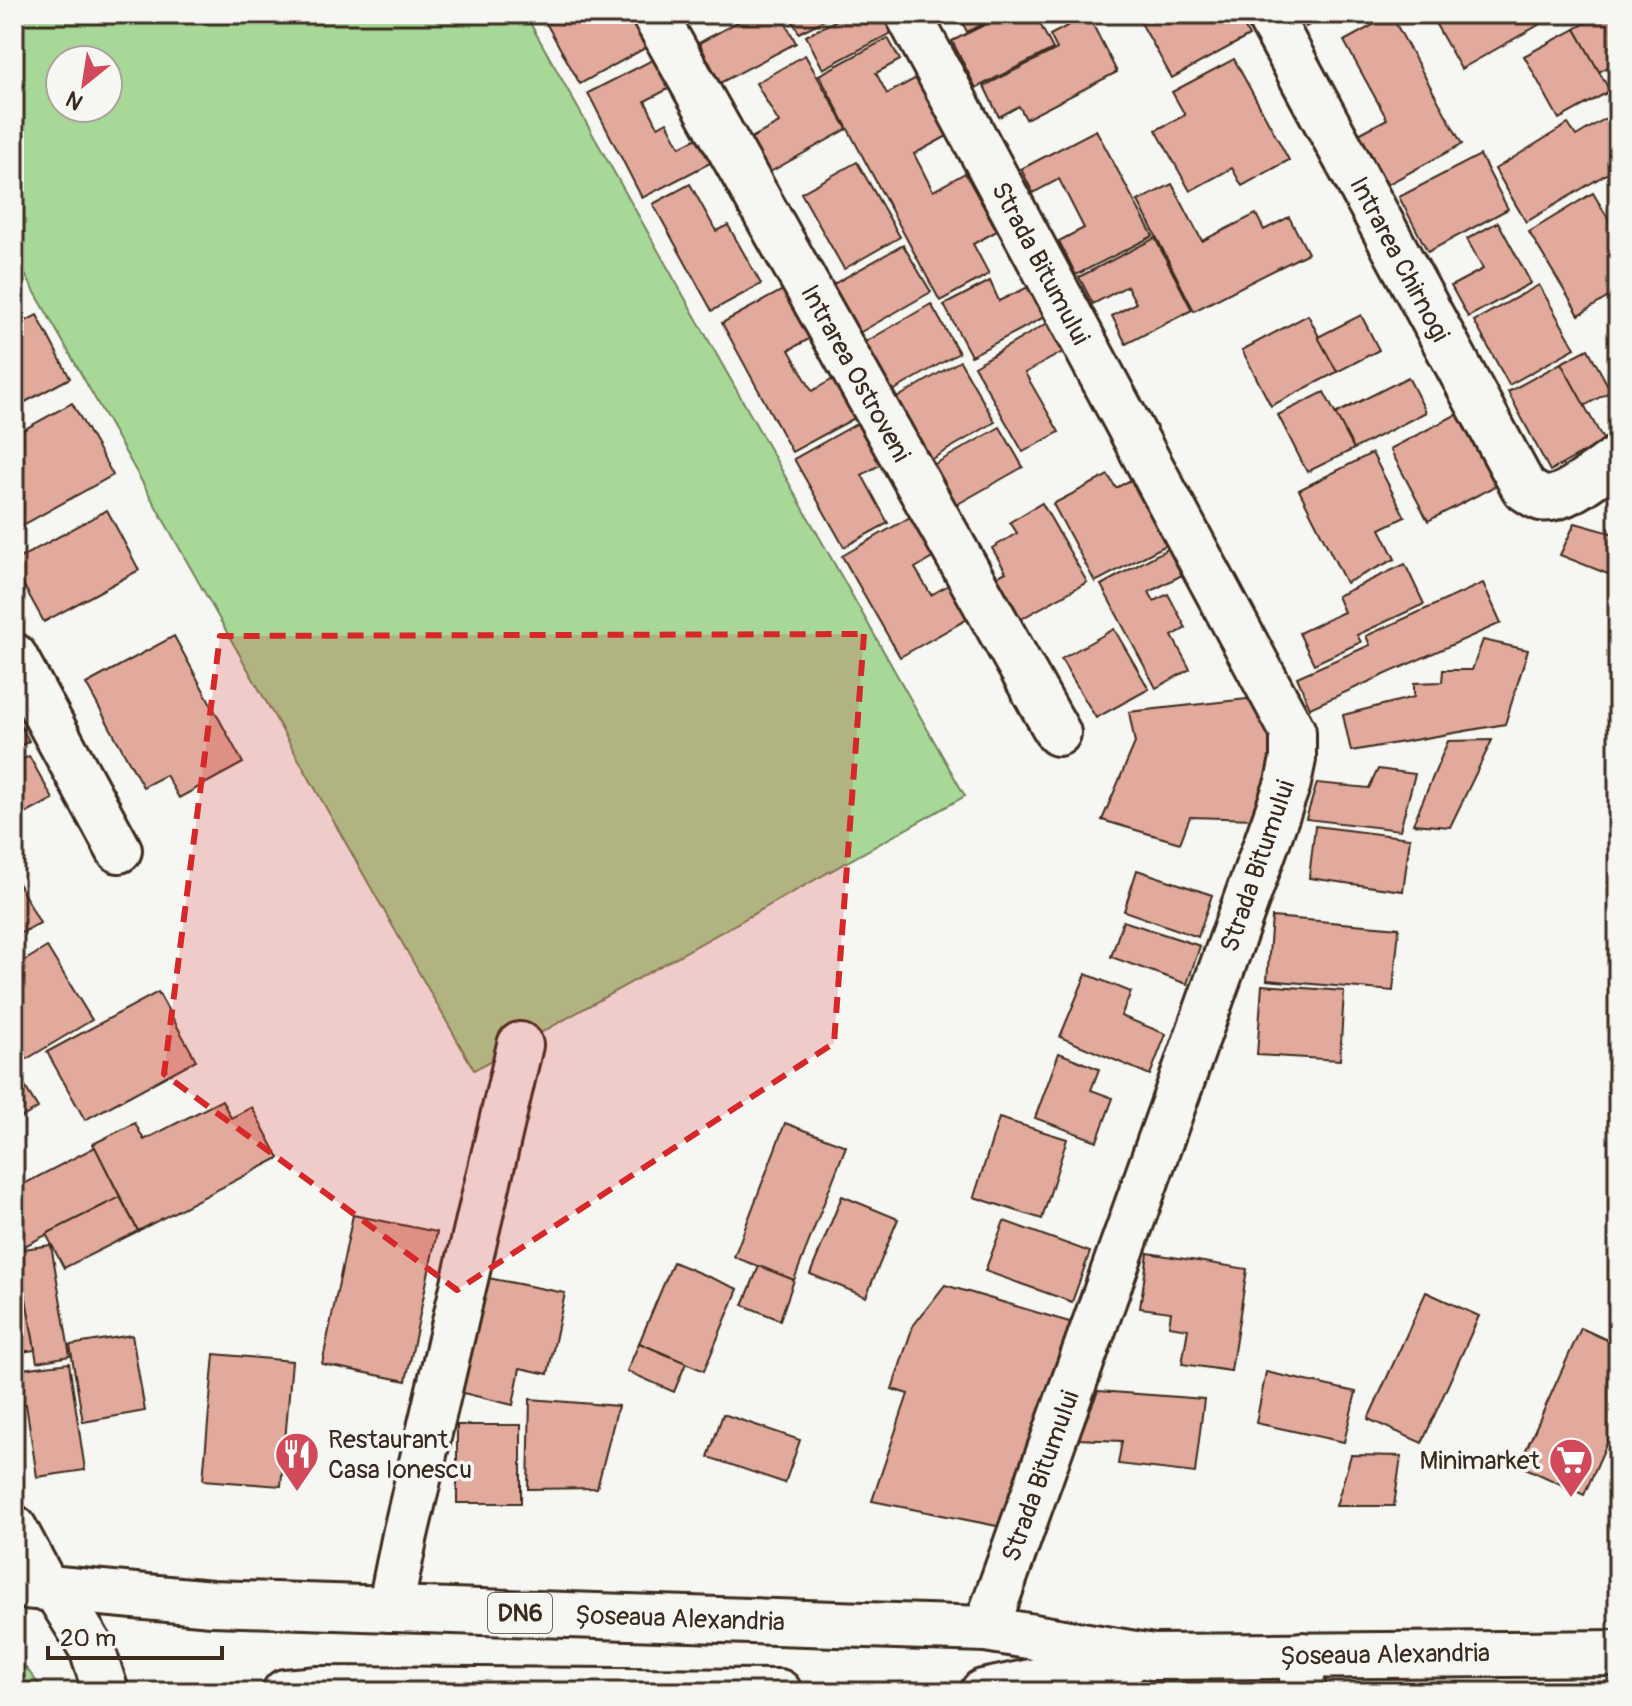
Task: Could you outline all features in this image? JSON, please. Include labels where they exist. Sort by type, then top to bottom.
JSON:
[{"type":"street","name":"Intrarea Ostroveni","points":[[654,14],[1058,733]]},
{"type":"street","name":"Strada Bitumului","points":[[908,14],[1293,732],[1293,759],[1288,783],[986,1629]]},
{"type":"street","name":"Intrarea Chirnogi","points":[[1268,14],[1524,488],[1538,498],[1565,494],[1618,458]]},
{"type":"street","points":[[14,656],[119,850]]},
{"type":"street","points":[[390,1609],[408,1520],[520,1045]]},
{"type":"street","points":[[14,1528],[39,1587],[92,1649],[106,1692]]},
{"type":"street","name":"Șoseaua Alexandria","points":[[39,1587],[212,1603],[986,1629],[1153,1657],[1302,1673],[1618,1653]]},
{"type":"street","name":"Șoseaua Alexandria","points":[[983,1692],[1153,1657]]},
{"type":"street","points":[[285,1692],[319,1689],[779,1692]]},
{"type":"highlighted area","points":[[864,634],[834,1043],[457,1290],[164,1074],[220,636]]},
{"type":"green space","points":[[14,14],[525,14],[965,796],[474,1070],[14,255]]},
{"type":"green space","points":[[14,1662],[26,1668],[45,1692],[14,1692]]},
{"type":"building","points":[[541,14],[629,14],[647,47],[580,84]]},
{"type":"building","points":[[752,14],[781,14],[796,43],[720,83],[699,43]]},
{"type":"building","points":[[789,14],[836,14],[799,33]]},
{"type":"building","points":[[848,14],[883,14],[893,32],[823,69],[806,36]]},
{"type":"building","points":[[958,14],[1002,14],[967,32]]},
{"type":"building","points":[[1006,14],[1035,14],[1053,49],[976,88],[952,41]]},
{"type":"building","points":[[1136,14],[1238,14],[1249,36],[1172,78]]},
{"type":"building","points":[[1299,14],[1329,14],[1306,27]]},
{"type":"building","points":[[1430,14],[1558,14],[1461,69]]},
{"type":"building","points":[[1602,14],[1618,14],[1618,62],[1599,72],[1575,29]]},
{"type":"building","points":[[1088,15],[1117,72],[1026,119],[1019,106],[999,117],[984,86],[1057,49],[1050,35]]},
{"type":"building","points":[[1391,15],[1462,144],[1383,187],[1355,136],[1387,119],[1344,41]]},
{"type":"building","points":[[1575,29],[1610,91],[1559,119],[1524,56]]},
{"type":"building","points":[[888,38],[900,60],[876,73],[887,94],[918,77],[949,135],[914,154],[933,191],[965,173],[997,231],[973,244],[989,274],[940,301],[819,75]]},
{"type":"building","points":[[662,55],[676,85],[645,101],[658,127],[667,122],[680,147],[703,135],[716,160],[642,198],[588,93]]},
{"type":"building","points":[[805,55],[847,129],[761,177],[742,143],[779,123],[756,83]]},
{"type":"building","points":[[1234,59],[1289,160],[1242,186],[1232,168],[1190,191],[1156,130],[1185,115],[1172,92]]},
{"type":"building","points":[[1618,111],[1618,167],[1526,222],[1495,169],[1568,124],[1576,136]]},
{"type":"building","points":[[1096,130],[1153,236],[1076,275],[1059,241],[1084,228],[1059,179],[1033,193],[1021,169]]},
{"type":"building","points":[[1480,155],[1508,209],[1428,252],[1399,197]]},
{"type":"building","points":[[857,162],[900,237],[844,269],[801,193]]},
{"type":"building","points":[[690,184],[716,231],[728,225],[761,284],[712,311],[653,204]]},
{"type":"building","points":[[1172,184],[1202,241],[1256,214],[1264,230],[1289,217],[1308,253],[1194,311],[1138,201]]},
{"type":"building","points":[[1593,193],[1618,235],[1618,291],[1579,315],[1529,232]]},
{"type":"building","points":[[1498,222],[1531,283],[1468,317],[1451,286],[1483,269],[1467,239]]},
{"type":"building","points":[[1155,238],[1192,310],[1126,344],[1112,316],[1136,303],[1127,286],[1093,304],[1079,277]]},
{"type":"building","points":[[903,245],[931,292],[852,337],[825,289]]},
{"type":"building","points":[[990,281],[999,301],[1030,286],[1046,316],[971,356],[944,305]]},
{"type":"building","points":[[792,285],[818,334],[789,350],[812,391],[842,374],[864,413],[792,452],[722,323]]},
{"type":"building","points":[[1539,285],[1575,348],[1509,385],[1474,321]]},
{"type":"building","points":[[931,304],[959,353],[884,396],[855,348]]},
{"type":"building","points":[[37,315],[70,378],[14,408],[14,327]]},
{"type":"building","points":[[1308,315],[1337,372],[1271,406],[1242,350]]},
{"type":"building","points":[[1361,315],[1379,350],[1337,372],[1318,337]]},
{"type":"building","points":[[1051,321],[1068,349],[1025,373],[1059,432],[1023,452],[974,366]]},
{"type":"building","points":[[1588,349],[1611,391],[1584,406],[1561,363]]},
{"type":"building","points":[[960,361],[995,422],[923,464],[888,403]]},
{"type":"building","points":[[1561,363],[1604,441],[1550,471],[1508,392]]},
{"type":"building","points":[[1408,377],[1426,412],[1354,449],[1335,414]]},
{"type":"building","points":[[1324,392],[1354,449],[1307,472],[1278,415]]},
{"type":"building","points":[[72,403],[113,475],[14,530],[14,435]]},
{"type":"building","points":[[1459,413],[1497,485],[1428,521],[1390,449]]},
{"type":"building","points":[[867,418],[890,459],[862,475],[888,523],[844,547],[794,459]]},
{"type":"building","points":[[1000,427],[1023,467],[949,509],[926,469]]},
{"type":"building","points":[[1372,453],[1405,517],[1380,529],[1395,559],[1346,583],[1299,490]]},
{"type":"building","points":[[1108,475],[1116,488],[1136,477],[1172,542],[1095,582],[1053,504]]},
{"type":"building","points":[[1042,503],[1087,582],[1012,624],[987,582],[1006,572],[992,548],[1017,533],[1010,522]]},
{"type":"building","points":[[107,510],[139,570],[44,622],[14,568],[14,561]]},
{"type":"building","points":[[921,511],[943,552],[915,568],[931,595],[959,579],[978,613],[900,657],[842,556]]},
{"type":"building","points":[[1575,523],[1618,535],[1618,578],[1560,555]]},
{"type":"building","points":[[1169,548],[1184,574],[1149,592],[1154,601],[1168,594],[1186,628],[1172,636],[1190,669],[1156,688],[1101,585]]},
{"type":"building","points":[[1405,564],[1424,604],[1357,635],[1361,642],[1314,664],[1299,633],[1344,612],[1337,596]]},
{"type":"building","points":[[1483,583],[1501,623],[1310,708],[1297,677],[1370,645],[1366,636]]},
{"type":"building","points":[[1114,629],[1149,689],[1096,718],[1061,659]]},
{"type":"building","points":[[174,636],[243,763],[179,798],[166,775],[143,787],[86,684]]},
{"type":"building","points":[[1483,640],[1528,650],[1505,724],[1351,751],[1343,715],[1414,697],[1414,683],[1442,682],[1443,670],[1472,670]]},
{"type":"building","points":[[1256,698],[1278,752],[1255,819],[1190,817],[1180,843],[1102,820],[1135,743],[1129,712]]},
{"type":"building","points":[[14,713],[29,741],[14,749]]},
{"type":"building","points":[[1492,740],[1450,827],[1413,824],[1448,741]]},
{"type":"building","points":[[29,756],[53,799],[14,820],[14,764]]},
{"type":"building","points":[[1378,769],[1415,774],[1400,830],[1306,819],[1317,783],[1369,788]]},
{"type":"building","points":[[1315,826],[1410,838],[1403,891],[1309,878]]},
{"type":"building","points":[[1618,833],[1618,857],[1609,853]]},
{"type":"building","points":[[1137,870],[1212,895],[1198,937],[1124,911]]},
{"type":"building","points":[[14,876],[40,923],[14,937]]},
{"type":"building","points":[[1272,917],[1399,928],[1393,991],[1267,980]]},
{"type":"building","points":[[1123,921],[1200,946],[1187,984],[1111,957]]},
{"type":"building","points":[[47,947],[92,1020],[20,1063],[14,1053],[14,967]]},
{"type":"building","points":[[1086,974],[1131,992],[1121,1016],[1166,1034],[1150,1075],[1060,1037]]},
{"type":"building","points":[[1262,985],[1344,991],[1340,1060],[1257,1055]]},
{"type":"building","points":[[158,992],[196,1060],[85,1120],[47,1052]]},
{"type":"building","points":[[1059,1053],[1099,1069],[1091,1090],[1113,1098],[1097,1141],[1035,1118]]},
{"type":"building","points":[[14,1069],[38,1108],[14,1122]]},
{"type":"building","points":[[222,1100],[231,1118],[252,1107],[279,1158],[138,1231],[93,1144],[135,1123],[144,1140]]},
{"type":"building","points":[[999,1118],[1067,1139],[1042,1219],[974,1197]]},
{"type":"building","points":[[785,1123],[846,1146],[794,1280],[734,1257]]},
{"type":"building","points":[[95,1147],[120,1197],[17,1250],[14,1244],[14,1189]]},
{"type":"building","points":[[842,1196],[898,1219],[866,1297],[810,1274]]},
{"type":"building","points":[[120,1197],[138,1231],[64,1268],[46,1234]]},
{"type":"building","points":[[353,1215],[437,1232],[406,1381],[322,1364]]},
{"type":"building","points":[[1004,1221],[1090,1252],[1072,1302],[985,1271]]},
{"type":"building","points":[[51,1245],[70,1356],[37,1362],[17,1250]]},
{"type":"building","points":[[1148,1253],[1247,1269],[1231,1371],[1182,1364],[1188,1329],[1169,1326],[1171,1312],[1140,1308]]},
{"type":"building","points":[[673,1262],[738,1289],[704,1371],[639,1343]]},
{"type":"building","points":[[759,1266],[794,1280],[780,1320],[743,1305]]},
{"type":"building","points":[[21,1269],[25,1293],[14,1294],[14,1270]]},
{"type":"building","points":[[483,1277],[565,1293],[548,1374],[520,1368],[513,1405],[459,1392]]},
{"type":"building","points":[[945,1285],[1076,1324],[1002,1527],[872,1501],[908,1394],[892,1389],[913,1326]]},
{"type":"building","points":[[1426,1292],[1479,1316],[1422,1443],[1368,1419]]},
{"type":"building","points":[[25,1293],[35,1350],[14,1353],[14,1294]]},
{"type":"building","points":[[1581,1328],[1618,1345],[1618,1418],[1584,1495],[1519,1465]]},
{"type":"building","points":[[132,1335],[145,1411],[83,1422],[70,1345]]},
{"type":"building","points":[[639,1343],[686,1363],[674,1392],[627,1371]]},
{"type":"building","points":[[214,1354],[292,1361],[281,1486],[203,1480]]},
{"type":"building","points":[[69,1363],[85,1470],[37,1477],[26,1404],[14,1406],[14,1370]]},
{"type":"building","points":[[1266,1372],[1356,1392],[1344,1442],[1256,1423]]},
{"type":"building","points":[[1098,1391],[1204,1399],[1195,1473],[1118,1464],[1122,1441],[1078,1439]]},
{"type":"building","points":[[530,1399],[618,1406],[597,1488],[528,1489]]},
{"type":"building","points":[[723,1414],[800,1440],[785,1483],[708,1457]]},
{"type":"building","points":[[457,1425],[521,1425],[521,1503],[457,1503]]},
{"type":"building","points":[[1351,1455],[1401,1456],[1394,1506],[1336,1506]]},
{"type":"place","name":"Restaurant Casa Ionescu","points":[[297,1493]]},
{"type":"place","name":"Minimarket","points":[[1571,1499]]}]
